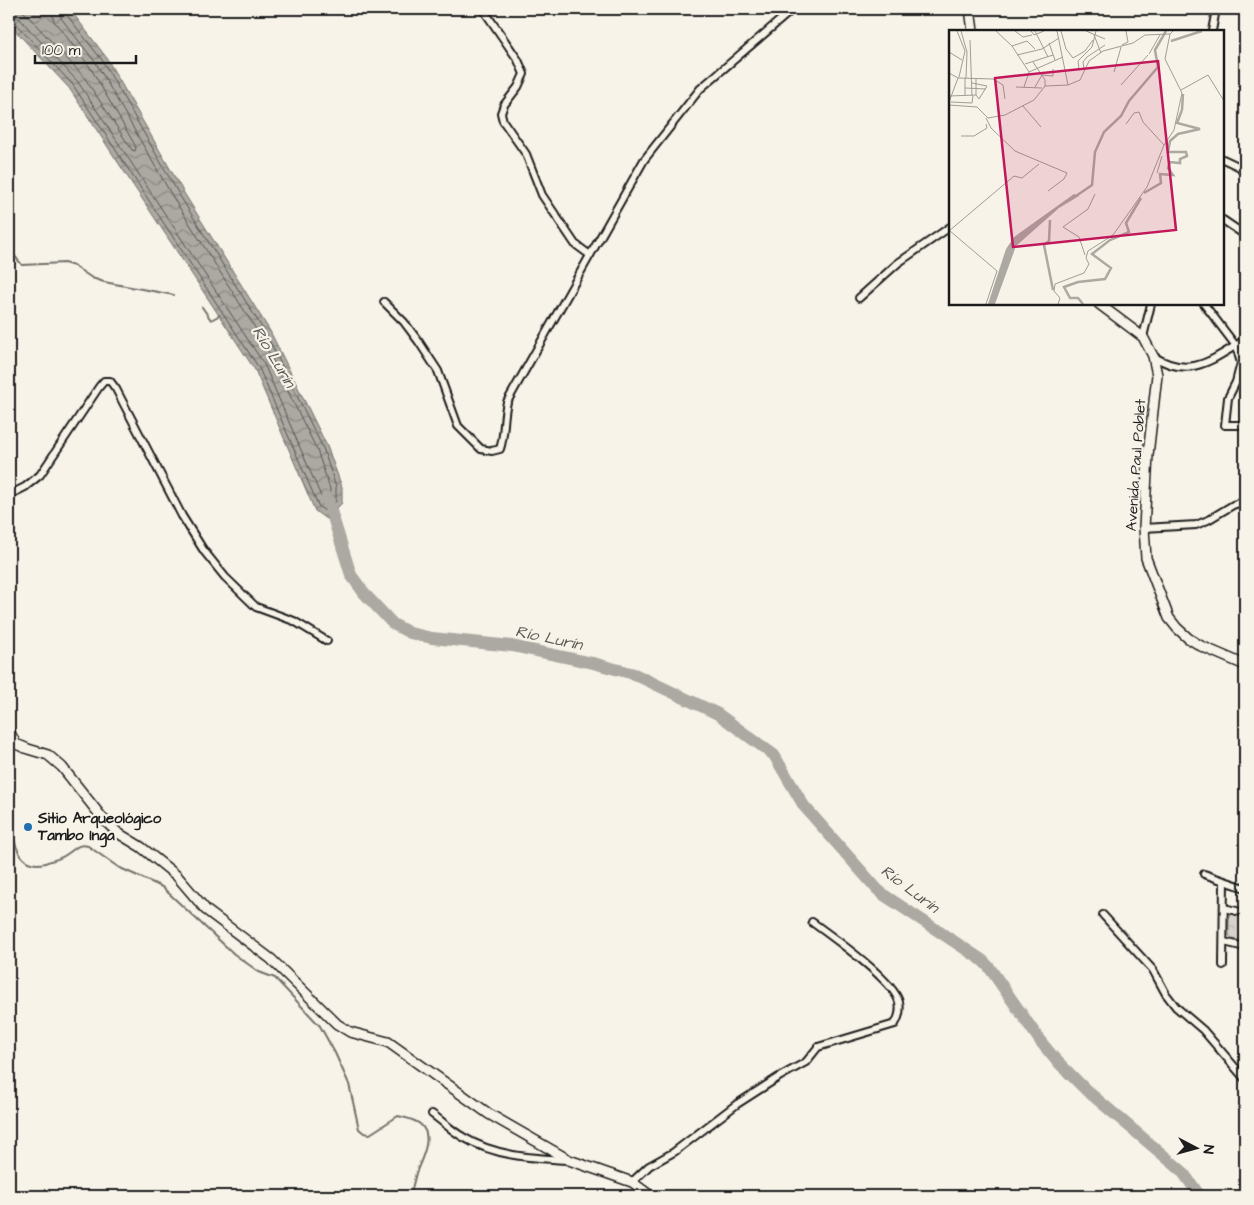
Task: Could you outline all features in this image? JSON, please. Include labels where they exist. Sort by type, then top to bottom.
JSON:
[{"type":"street","points":[[483,9],[518,60],[524,74],[518,87],[504,105],[501,113],[502,121],[526,154],[542,195],[575,244],[590,256]]},
{"type":"street","points":[[384,302],[404,322],[438,371],[458,426],[481,449],[500,449],[507,402],[644,160],[700,89],[793,9]]},
{"type":"street","points":[[970,9],[973,30]]},
{"type":"street","points":[[1212,30],[1216,9]]},
{"type":"street","points":[[1224,159],[1240,167],[1245,174]]},
{"type":"street","points":[[1224,221],[1245,235]]},
{"type":"street","points":[[860,298],[898,263],[949,228]]},
{"type":"street","name":"Avenida Paul Poblet","points":[[1100,305],[1143,336],[1154,356],[1157,375],[1148,455],[1144,528],[1146,558],[1169,618],[1188,638],[1202,646],[1243,662]]},
{"type":"street","points":[[1143,336],[1150,305]]},
{"type":"street","points":[[1205,305],[1236,346],[1241,363],[1236,382],[1228,398],[1224,425],[1245,425]]},
{"type":"street","points":[[1154,356],[1165,364],[1188,367],[1201,365],[1245,340]]},
{"type":"street","points":[[9,495],[25,487],[40,476],[99,387],[104,381],[110,381],[116,389],[182,516],[204,551],[226,577],[256,607],[294,621],[326,641]]},
{"type":"street","points":[[1144,528],[1196,526],[1233,505],[1245,501]]},
{"type":"street","points":[[9,731],[16,744],[48,755],[62,767],[104,820],[118,833],[141,847],[177,876],[206,910],[270,959],[337,1024],[350,1032],[388,1042],[489,1114],[569,1160],[632,1182],[651,1196]]},
{"type":"street","points":[[1204,874],[1245,888]]},
{"type":"street","points":[[1224,881],[1224,964]]},
{"type":"street","points":[[1224,908],[1245,913]]},
{"type":"street","points":[[1103,915],[1153,970],[1166,994],[1176,1007],[1203,1030],[1245,1079]]},
{"type":"street","points":[[632,1182],[649,1166],[674,1152],[737,1104],[806,1062],[818,1047],[895,1024],[900,1015],[899,1000],[891,988],[852,951],[812,922]]},
{"type":"street","points":[[1224,942],[1245,946]]},
{"type":"street","points":[[432,1114],[462,1137],[485,1149],[528,1158],[569,1160]]},
{"type":"green space","points":[[1231,914],[1245,917],[1244,939],[1241,941],[1231,938],[1229,935],[1229,916]]},
{"type":"water","points":[[9,9],[68,9],[106,57],[184,193],[270,331],[327,446],[342,487],[342,503],[326,519],[315,511],[255,370],[69,88],[9,24]]},
{"type":"waterway","points":[[9,249],[22,265],[64,263],[74,266],[92,278],[104,282],[174,295]]},
{"type":"waterway","points":[[202,307],[211,320],[220,315]]},
{"type":"waterway","name":"Río Lurín","points":[[327,498],[351,575],[364,593],[393,624],[410,633],[432,638],[512,646],[593,663],[634,674],[718,714],[774,755],[804,806],[877,889],[982,960],[1055,1059],[1085,1089],[1182,1171],[1200,1196]]},
{"type":"waterway","points":[[9,823],[19,853],[29,862],[36,864],[45,863],[62,857],[79,846],[88,846],[118,867],[162,887],[234,954],[259,972],[275,978],[320,1026],[349,1084],[359,1129],[364,1133],[370,1134],[398,1116],[416,1121],[425,1130],[425,1149],[410,1196]]},
{"type":"waterway","points":[[456,1196],[464,1191],[473,1196]]},
{"type":"place","name":"Sitio Arqueológico Tambo Inga","points":[[28,827]]}]
